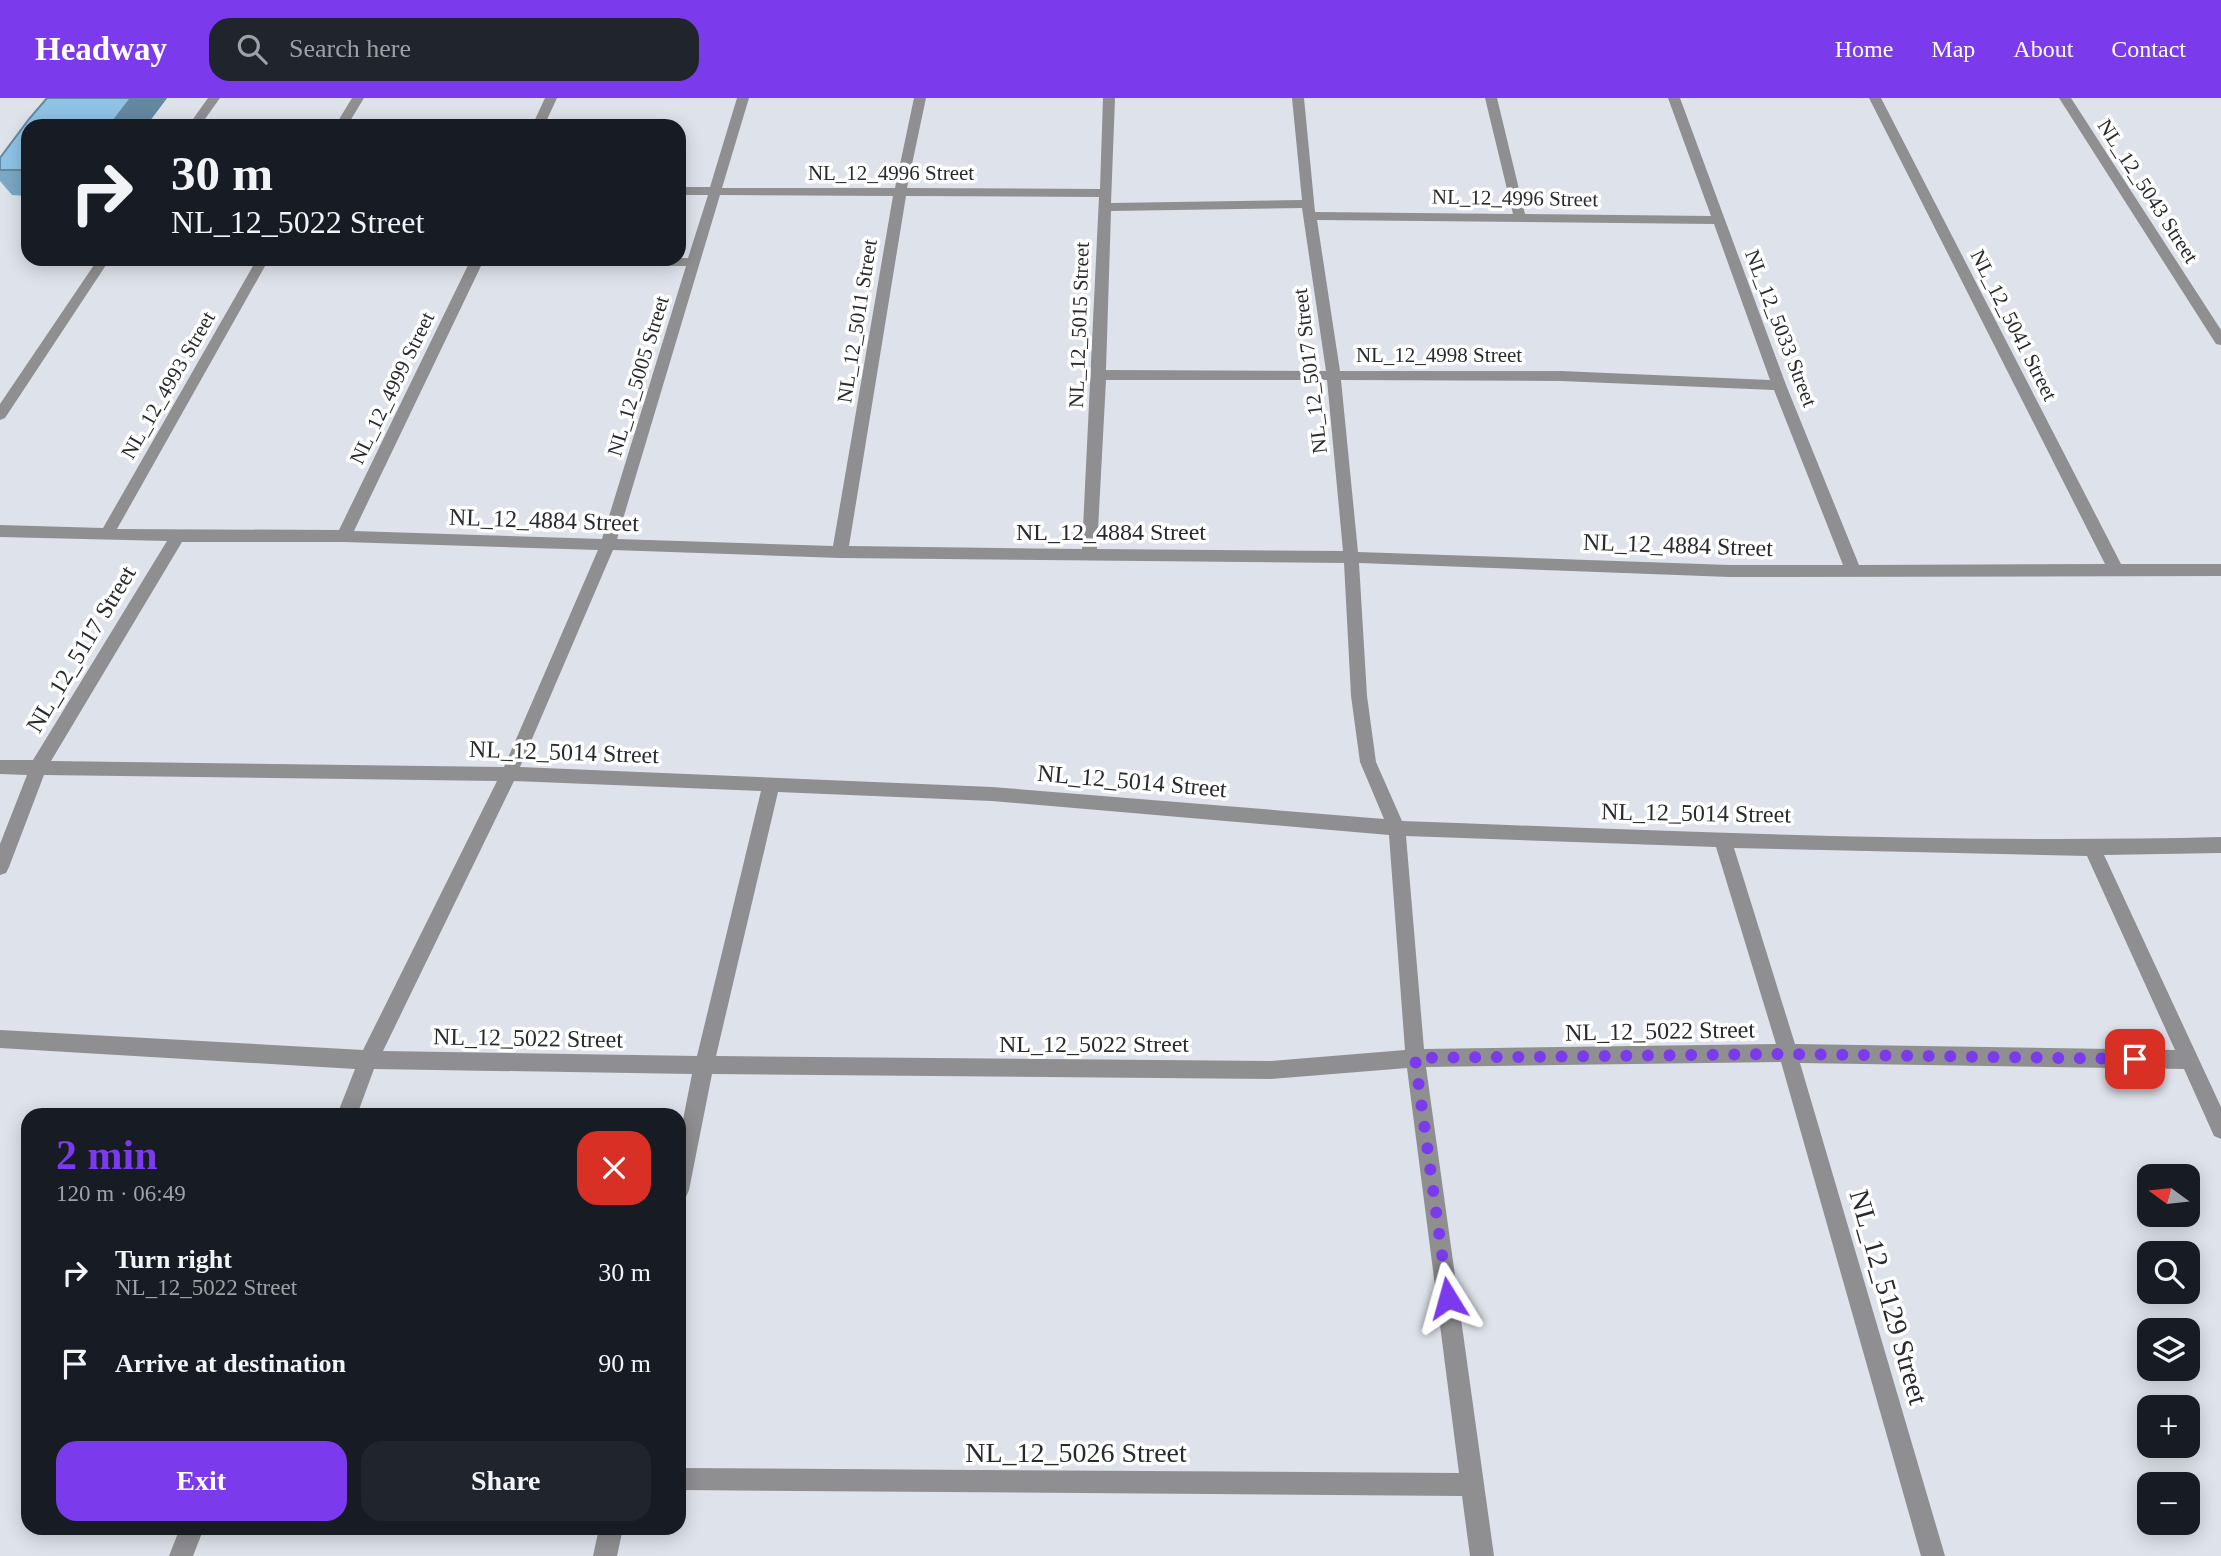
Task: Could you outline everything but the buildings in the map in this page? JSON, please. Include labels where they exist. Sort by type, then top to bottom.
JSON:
[{"type":"street","points":[[199,119],[214,98]]},
{"type":"street","points":[[345,119],[358,98]]},
{"type":"street","points":[[541,119],[551,98]]},
{"type":"street","name":"NL_12_5005 Street","points":[[350,1108],[368,1060],[509,774],[608,545],[743,98]]},
{"type":"street","name":"NL_12_5011 Street","points":[[840,552],[900,193],[919,98]]},
{"type":"street","name":"NL_12_5015 Street","points":[[1089,554],[1099,375],[1103,200],[1109,98]]},
{"type":"street","name":"NL_12_5017 Street","points":[[1298,98],[1310,210],[1334,376],[1352,556],[1359,696],[1368,762],[1398,828]]},
{"type":"street","points":[[1491,98],[1520,218]]},
{"type":"street","name":"NL_12_5033 Street","points":[[1674,98],[1779,385],[1853,570]]},
{"type":"street","name":"NL_12_5041 Street","points":[[1875,98],[2116,570]]},
{"type":"street","name":"NL_12_5043 Street","points":[[2065,98],[2221,341]]},
{"type":"street","name":"NL_12_4996 Street","points":[[686,191],[900,193],[1520,218],[1718,220]]},
{"type":"street","points":[[686,262],[695,262]]},
{"type":"street","points":[[0,415],[99,266]]},
{"type":"street","name":"NL_12_4993 Street","points":[[108,533],[259,266]]},
{"type":"street","name":"NL_12_4999 Street","points":[[344,536],[474,266]]},
{"type":"street","name":"NL_12_4998 Street","points":[[1099,375],[1562,376],[1779,385]]},
{"type":"street","name":"NL_12_4884 Street","points":[[0,531],[178,536],[344,536],[840,552],[1352,556],[1730,571],[2221,570]]},
{"type":"street","name":"NL_12_5117 Street","points":[[0,867],[38,767],[178,536]]},
{"type":"street","name":"NL_12_5014 Street","points":[[0,767],[509,774],[771,784],[992,794],[1398,828],[1723,840],[2092,848],[2221,845]]},
{"type":"street","points":[[686,1155],[704,1065],[771,784]]},
{"type":"street","points":[[1398,828],[1415,1058],[1482,1556]]},
{"type":"street","name":"NL_12_5129 Street","points":[[1723,840],[1788,1054],[1933,1556]]},
{"type":"street","points":[[2092,848],[2221,1129]]},
{"type":"street","name":"NL_12_5022 Street","points":[[0,1039],[368,1060],[704,1065],[1271,1070],[1415,1058],[1788,1054],[2189,1060]]},
{"type":"street","name":"NL_12_5026 Street","points":[[686,1479],[1474,1485]]},
{"type":"street","points":[[181,1556],[189,1535]]},
{"type":"street","points":[[605,1556],[610,1535]]},
{"type":"route","points":[[1448,1298],[1415,1058],[1788,1054],[2135,1059]]}]
